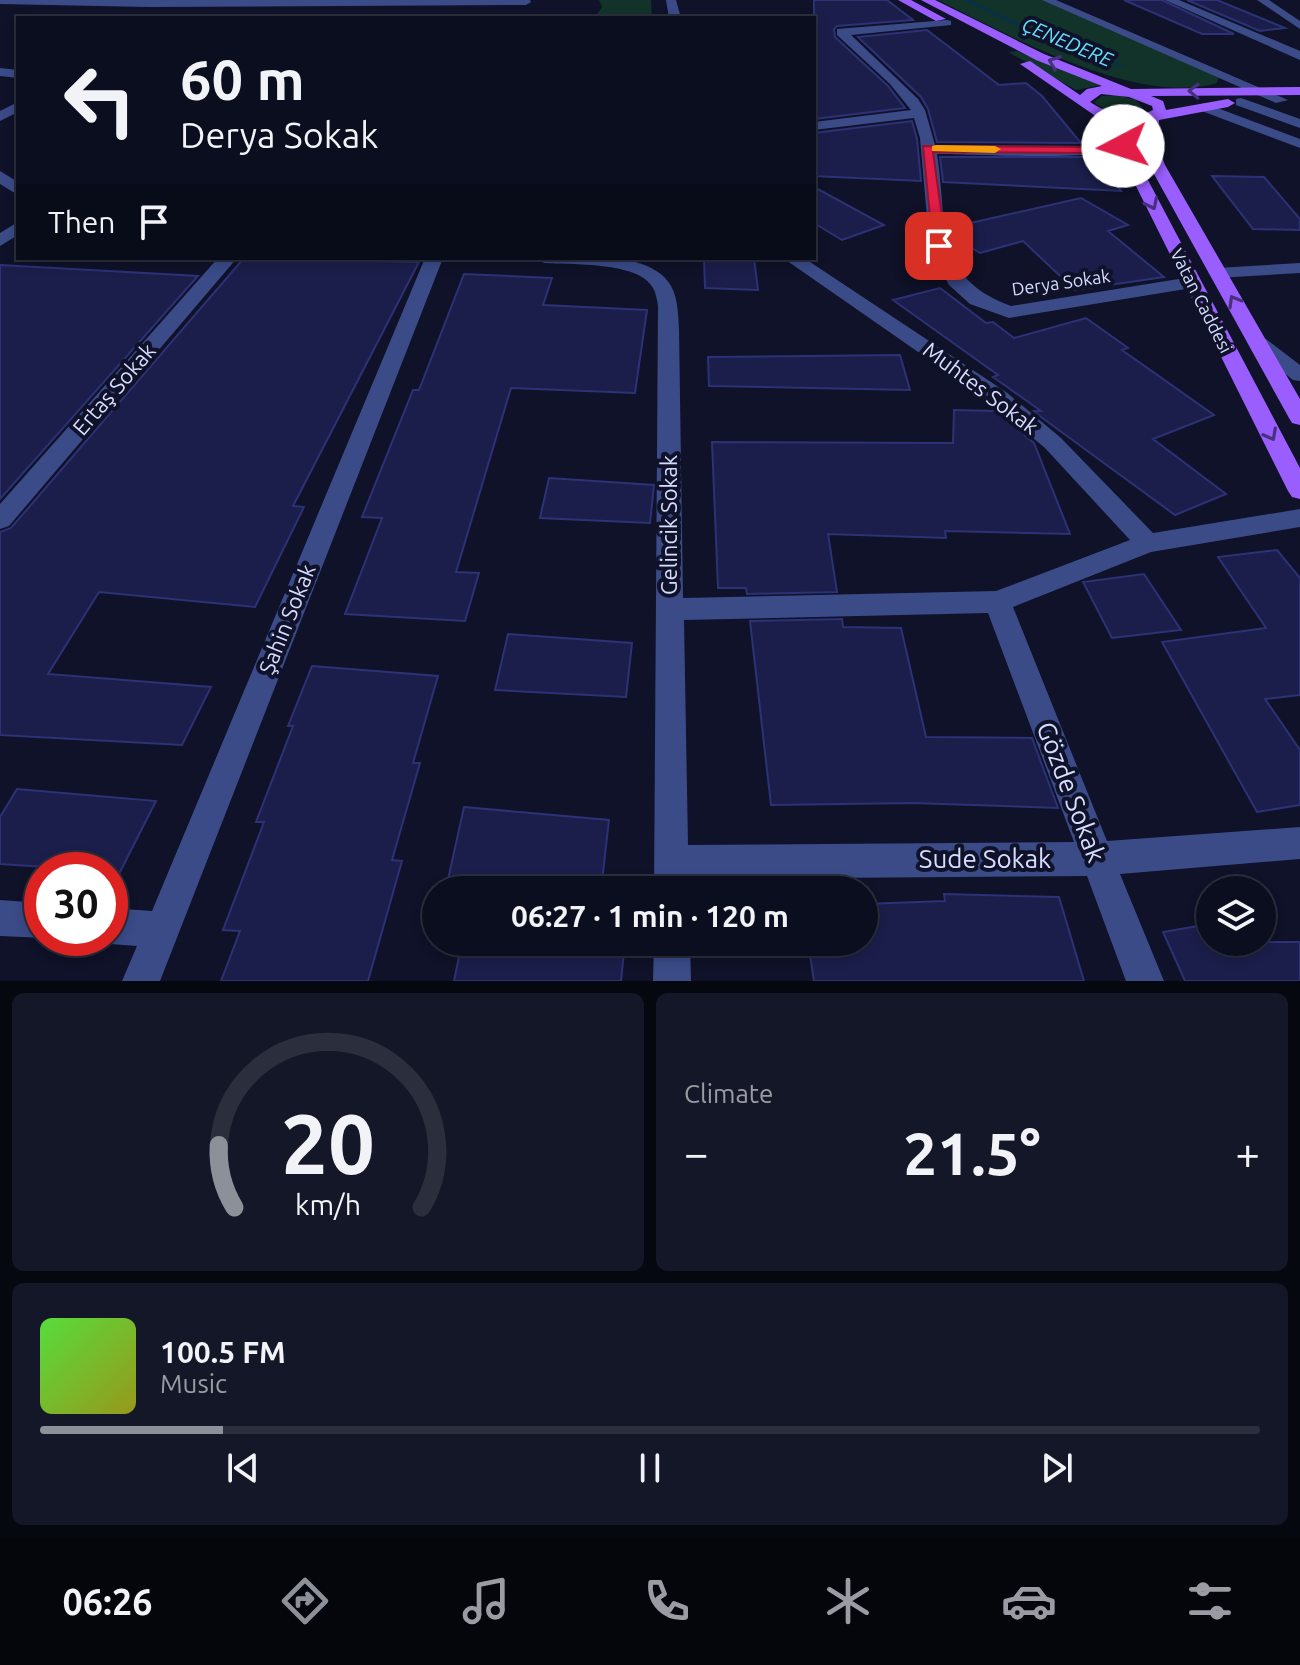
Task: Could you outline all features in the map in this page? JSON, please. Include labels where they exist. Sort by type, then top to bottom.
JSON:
[{"type":"main road","name":"Vatan Caddesi","points":[[903,0],[1033,68],[1092,108],[1123,146],[1300,491]]},
{"type":"main road","points":[[926,0],[1040,57],[1158,104],[1160,112],[1154,117]]},
{"type":"main road","points":[[1092,108],[1083,99],[1092,92],[1300,91]]},
{"type":"main road","points":[[1154,117],[1241,102],[1300,100]]},
{"type":"main road","name":"Vatan Caddesi","points":[[1092,108],[1133,119],[1154,117],[1153,156],[1300,418]]},
{"type":"street","points":[[1047,0],[1281,100]]},
{"type":"street","points":[[1170,0],[1300,56]]},
{"type":"street","points":[[1262,0],[1300,26]]},
{"type":"street","points":[[0,1],[525,1],[520,16]]},
{"type":"street","points":[[134,16],[152,2]]},
{"type":"street","points":[[292,16],[310,3]]},
{"type":"street","name":"Derya Sokak","points":[[947,23],[841,32],[914,104],[919,113],[944,265],[956,281],[981,303],[1009,312],[1191,283]]},
{"type":"street","points":[[1241,102],[1300,124]]},
{"type":"street","points":[[1204,107],[1300,144]]},
{"type":"street","points":[[816,126],[919,113]]},
{"type":"street","points":[[927,149],[1095,150],[1123,146]]},
{"type":"street","points":[[0,176],[16,188]]},
{"type":"street","points":[[0,241],[16,229]]},
{"type":"street","name":"Ertaş Sokak","points":[[0,520],[9,499],[226,260]]},
{"type":"street","name":"Şahin Sokak","points":[[141,981],[433,260]]},
{"type":"street","name":"Gelincik Sokak","points":[[563,260],[638,268],[661,284],[666,300],[669,374],[670,876]]},
{"type":"street","name":"Muhtes Sokak","points":[[795,260],[998,397],[1053,443],[1148,543]]},
{"type":"street","points":[[1217,273],[1300,268]]},
{"type":"street","points":[[1259,343],[1300,375]]},
{"type":"street","points":[[668,609],[997,602],[1148,543],[1300,518]]},
{"type":"street","name":"Gözde Sokak","points":[[997,602],[1145,981]]},
{"type":"street","name":"Sude Sokak","points":[[670,876],[1097,859],[1300,843]]},
{"type":"street","points":[[0,918],[24,920]]},
{"type":"street","points":[[128,927],[160,930]]},
{"type":"street","points":[[672,956],[672,981]]},
{"type":"green space","points":[[599,0],[651,0],[652,16],[595,16],[602,7]]},
{"type":"green space","points":[[938,0],[1051,0],[1219,76],[1217,83],[1185,88],[1112,77],[1036,48]]},
{"type":"green space","points":[[1017,51],[1106,84],[1076,90],[1008,52]]},
{"type":"green space","points":[[1118,95],[1136,100],[1143,108],[1131,113],[1118,113],[1094,102],[1102,96]]},
{"type":"building","points":[[814,0],[887,0],[913,20],[837,26],[834,29],[835,37],[888,86],[905,108],[816,119]]},
{"type":"building","points":[[1124,0],[1162,0],[1234,34],[1202,34]]},
{"type":"building","points":[[1187,0],[1217,0],[1285,28],[1260,31]]},
{"type":"building","points":[[927,30],[999,85],[1026,83],[1042,96],[1081,143],[937,142],[928,109],[921,97],[858,37]]},
{"type":"building","points":[[912,121],[921,181],[816,176],[816,133]]},
{"type":"building","points":[[940,157],[1093,157],[1121,191],[943,182]]},
{"type":"building","points":[[1212,176],[1264,177],[1300,219],[1300,230],[1253,229]]},
{"type":"building","points":[[816,188],[884,225],[842,240],[816,224]]},
{"type":"building","points":[[1081,198],[1128,225],[1108,231],[1164,277],[1075,290],[1023,241],[980,253],[949,234],[948,228]]},
{"type":"building","points":[[242,260],[419,262],[293,506],[304,507],[255,607],[99,592],[48,674],[211,687],[182,745],[0,735],[0,532],[11,528]]},
{"type":"building","points":[[704,260],[754,260],[758,290],[705,288]]},
{"type":"building","points":[[0,265],[198,276],[0,499]]},
{"type":"building","points":[[464,274],[552,278],[543,305],[647,310],[635,393],[511,388],[456,572],[479,573],[465,621],[345,614],[382,518],[362,517],[413,390],[419,390]]},
{"type":"building","points":[[940,288],[986,323],[993,322],[1014,338],[1086,318],[1128,348],[1122,350],[1214,415],[1153,439],[1226,494],[1175,515],[1041,417],[1034,411],[1041,411],[993,377],[998,375],[893,300]]},
{"type":"building","points":[[900,355],[910,390],[709,386],[708,357]]},
{"type":"building","points":[[954,410],[996,411],[1034,443],[1070,534],[945,531],[946,538],[828,534],[837,592],[747,594],[746,588],[718,588],[712,442],[953,443]]},
{"type":"building","points":[[549,478],[654,485],[650,523],[540,518]]},
{"type":"building","points":[[1277,550],[1300,578],[1300,695],[1265,699],[1300,750],[1300,805],[1257,812],[1162,642],[1266,628],[1218,557]]},
{"type":"building","points":[[1144,574],[1181,630],[1112,638],[1083,582]]},
{"type":"building","points":[[842,619],[843,627],[901,628],[926,737],[1032,738],[1058,808],[913,803],[771,805],[750,621]]},
{"type":"building","points":[[508,634],[632,643],[626,697],[495,690]]},
{"type":"building","points":[[312,666],[438,676],[413,763],[420,763],[392,860],[402,861],[368,981],[221,981],[240,931],[223,930],[264,822],[256,822]]},
{"type":"building","points":[[17,789],[156,801],[128,856],[128,852],[24,852],[24,866],[0,864],[0,817]]},
{"type":"building","points":[[464,807],[609,820],[603,876],[449,876]]},
{"type":"building","points":[[944,894],[1059,897],[1084,981],[814,981],[810,956],[878,956],[878,903],[945,901]]},
{"type":"building","points":[[1196,926],[1196,956],[1276,956],[1276,942],[1300,942],[1300,981],[1185,981],[1163,932]]},
{"type":"building","points":[[459,956],[624,956],[621,981],[454,981]]},
{"type":"waterway","name":"ÇENEDERE","points":[[966,0],[1025,28],[1123,66]]},
{"type":"slow traffic","points":[[936,149],[995,149]]},
{"type":"route","points":[[939,246],[927,149],[1095,150],[1123,146]]}]
